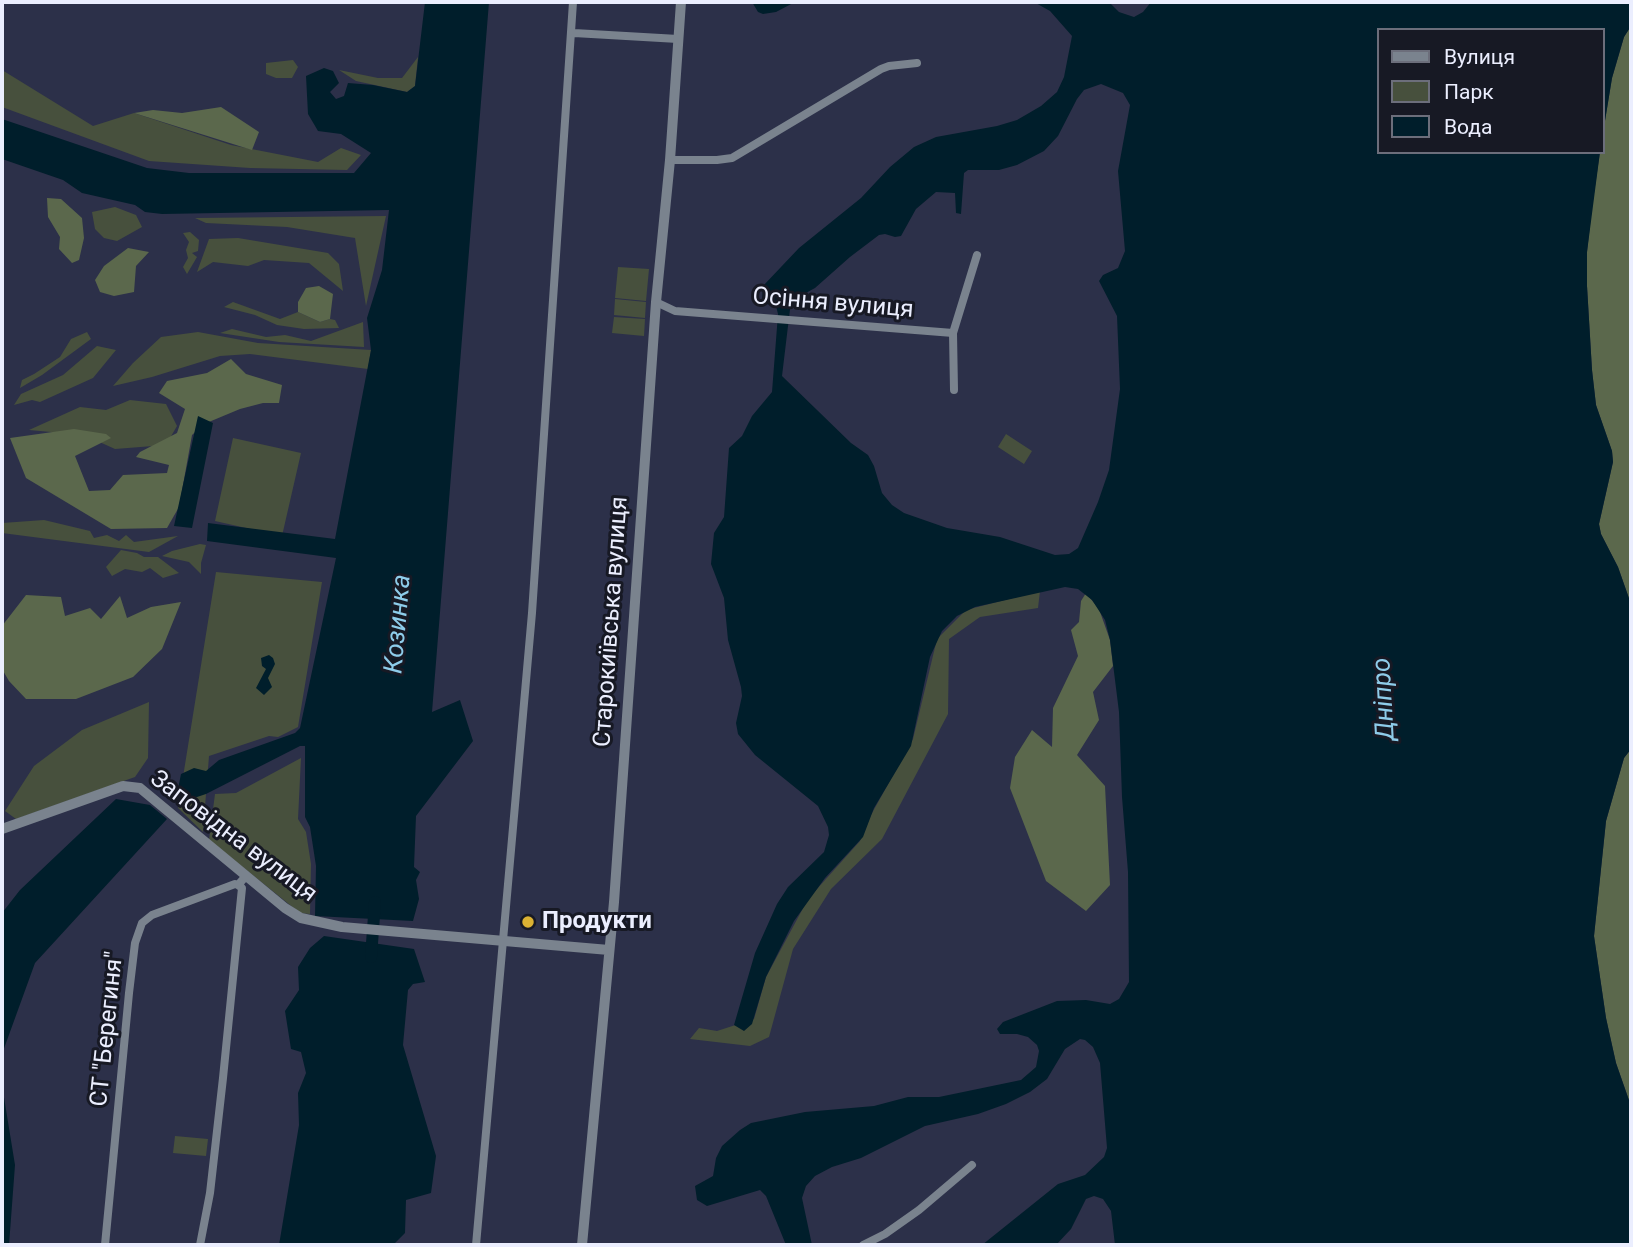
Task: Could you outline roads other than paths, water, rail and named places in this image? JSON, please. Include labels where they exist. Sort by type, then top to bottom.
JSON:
[{"type":"street","points":[[476,1245],[532,613],[573,2]]},
{"type":"street","name":"Старокиївська вулиця","points":[[582,1245],[609,950],[656,302],[670,160],[681,2]]},
{"type":"street","points":[[575,33],[678,39]]},
{"type":"street","points":[[670,160],[732,158],[881,69],[917,63]]},
{"type":"street","points":[[954,390],[953,333],[977,255]]},
{"type":"street","name":"Осіння вулиця","points":[[656,302],[675,311],[953,333]]},
{"type":"street","name":"Заповідна вулиця","points":[[2,829],[123,786],[139,788],[285,908],[301,918],[320,923],[415,934],[609,950]]},
{"type":"street","points":[[200,1245],[223,1078],[242,888],[238,885],[246,876]]},
{"type":"street","name":"СТ \"Берегиня\"","points":[[105,1245],[129,993],[135,943],[142,923],[152,915],[238,885]]},
{"type":"street","points":[[863,1245],[886,1234],[919,1210],[972,1165]]},
{"type":"water","points":[[425,2],[489,2],[432,712],[460,700],[473,741],[416,816],[414,867],[420,872],[416,880],[419,899],[413,921],[315,916],[316,866],[310,827],[305,817],[305,746],[300,746],[206,794],[186,796],[178,789],[181,774],[194,768],[206,771],[219,760],[295,733],[300,728],[336,558],[207,541],[208,523],[335,539],[371,350],[367,318],[382,270],[389,210],[162,214],[145,212],[135,205],[82,193],[63,180],[2,159],[2,119],[147,168],[189,173],[354,173],[371,153],[341,134],[318,131],[308,114],[306,76],[324,68],[333,71],[339,83],[330,92],[336,99],[344,96],[348,83],[407,92],[415,86]]},
{"type":"water","points":[[752,2],[795,2],[776,12],[763,14],[758,12]]},
{"type":"water","name":"Дніпро","points":[[1034,2],[1109,2],[1119,12],[1134,17],[1143,12],[1151,2],[1631,2],[1631,26],[1624,37],[1612,78],[1605,121],[1605,28],[1378,28],[1378,154],[1600,154],[1587,252],[1587,286],[1596,405],[1612,451],[1613,462],[1599,524],[1631,604],[1631,749],[1624,758],[1606,821],[1594,936],[1606,1018],[1616,1063],[1631,1106],[1631,1245],[1115,1245],[1111,1211],[1103,1199],[1094,1196],[1086,1199],[1071,1229],[1056,1245],[982,1245],[1058,1184],[1085,1175],[1104,1157],[1107,1148],[1100,1063],[1093,1047],[1080,1039],[1065,1049],[1047,1079],[1030,1092],[978,1114],[925,1126],[861,1158],[832,1167],[815,1176],[806,1186],[802,1198],[812,1245],[786,1245],[766,1196],[760,1190],[707,1206],[697,1200],[695,1186],[713,1176],[716,1158],[722,1146],[751,1123],[805,1112],[874,1106],[908,1097],[939,1097],[1021,1080],[1036,1067],[1039,1051],[1037,1045],[1028,1037],[1000,1034],[997,1029],[1003,1022],[1057,1001],[1086,1000],[1110,1004],[1119,999],[1129,982],[1128,872],[1119,712],[1110,640],[1105,620],[1092,600],[1078,589],[1065,587],[975,607],[957,616],[942,631],[930,657],[911,746],[874,808],[863,837],[825,878],[794,921],[766,977],[752,1024],[744,1031],[734,1025],[755,953],[777,904],[788,887],[824,852],[829,835],[818,806],[755,755],[738,734],[736,723],[742,696],[741,687],[728,640],[724,598],[711,564],[714,533],[724,517],[729,448],[742,436],[752,416],[772,392],[778,314],[776,306],[762,303],[763,286],[799,248],[861,198],[890,167],[914,147],[936,137],[1017,120],[1041,106],[1057,92],[1064,77],[1072,36],[1050,11]],"holes":[[[1101,84],[1123,93],[1130,105],[1118,171],[1125,251],[1118,268],[1103,275],[1099,281],[1117,316],[1120,389],[1109,470],[1078,548],[1069,554],[1055,555],[1000,537],[947,528],[904,513],[892,505],[882,493],[868,455],[851,443],[782,376],[791,301],[815,288],[879,235],[901,236],[916,209],[936,192],[955,193],[956,213],[961,214],[964,173],[968,170],[999,170],[1017,165],[1044,151],[1058,136],[1084,90]]]},
{"type":"water","points":[[198,416],[213,423],[192,528],[174,526]]},
{"type":"water","points":[[269,655],[275,664],[268,678],[272,687],[264,695],[256,688],[266,669],[262,666],[261,658]]},
{"type":"water","points":[[116,799],[150,805],[167,819],[35,963],[2,1054],[2,913],[20,890]]},
{"type":"water","points":[[324,936],[414,949],[425,982],[413,984],[408,990],[403,1045],[436,1156],[431,1193],[406,1200],[405,1233],[393,1245],[279,1245],[299,1125],[298,1093],[306,1073],[301,1052],[291,1049],[285,1011],[299,990],[298,967],[310,948]]},
{"type":"water","points":[[2,1085],[15,1165],[9,1245],[2,1245]]},
{"type":"waterway","name":"Козинка","points":[[371,957],[375,902]]},
{"type":"place","name":"Продукти","points":[[528,922]]}]
